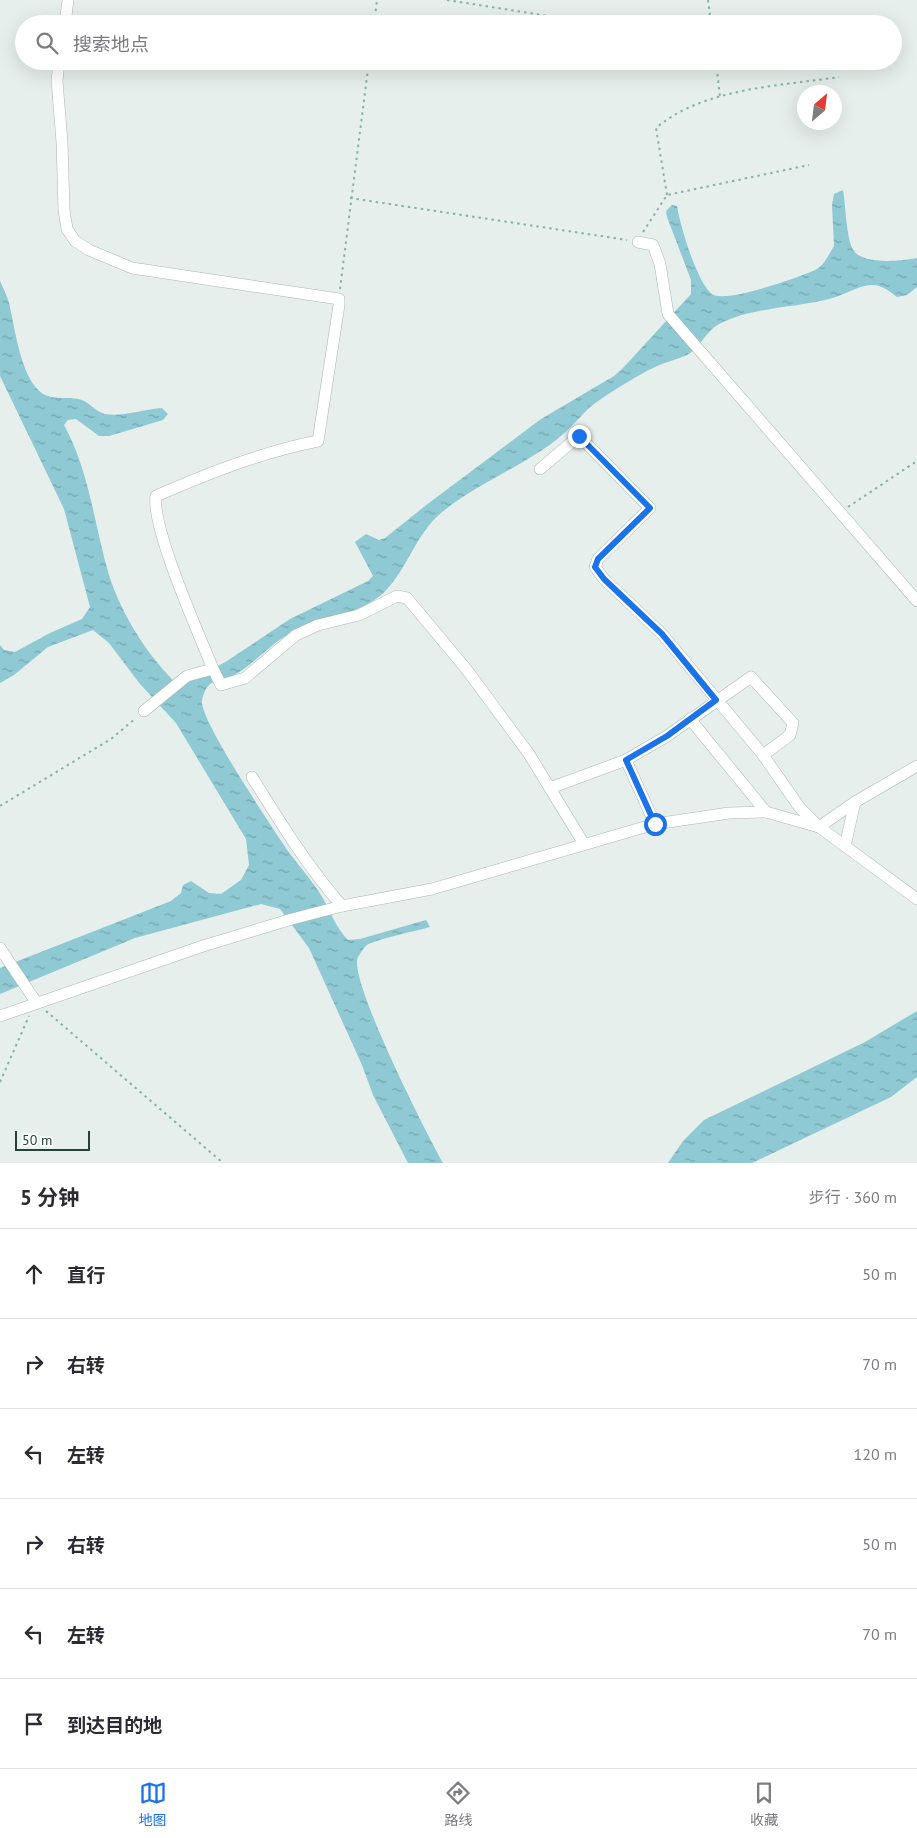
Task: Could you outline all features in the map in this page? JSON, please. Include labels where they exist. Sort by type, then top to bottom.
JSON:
[{"type":"street","points":[[66,15],[68,0]]},
{"type":"street","points":[[58,70],[57,81],[62,142],[64,210],[67,229],[75,241],[90,250],[132,268],[339,299],[340,305],[318,440],[287,447],[211,472],[156,496],[154,505],[168,553],[221,685],[245,678],[296,635],[318,625],[359,615],[397,596],[407,598],[467,670],[550,788],[584,844]]},
{"type":"street","points":[[638,242],[652,245],[660,264],[668,314],[917,601]]},
{"type":"street","points":[[540,469],[579,436],[650,508],[598,559],[595,567],[604,579],[662,634],[762,755],[800,808],[819,827],[917,899]]},
{"type":"street","points":[[144,710],[188,676],[213,669]]},
{"type":"street","points":[[550,788],[626,760],[667,736],[751,677],[793,724],[790,735],[762,755]]},
{"type":"street","points":[[690,719],[766,812]]},
{"type":"street","points":[[626,760],[655,824]]},
{"type":"street","points":[[819,827],[855,802],[917,766]]},
{"type":"street","points":[[252,777],[297,849],[338,907]]},
{"type":"street","points":[[845,846],[855,802]]},
{"type":"street","points":[[0,1016],[36,1002],[292,918],[432,889],[655,824],[729,813],[766,812],[819,827]]},
{"type":"street","points":[[0,948],[36,1002]]},
{"type":"path","points":[[376,15],[378,0]]},
{"type":"path","points":[[447,0],[542,15]]},
{"type":"path","points":[[708,0],[710,15]]},
{"type":"path","points":[[339,299],[350,198],[368,70]]},
{"type":"path","points":[[717,70],[720,97]]},
{"type":"path","points":[[667,195],[656,128],[669,117],[720,97],[764,87],[838,77]]},
{"type":"path","points":[[350,198],[638,242],[645,225],[667,195],[809,165]]},
{"type":"path","points":[[840,512],[917,461]]},
{"type":"path","points":[[0,806],[111,739],[144,710]]},
{"type":"path","points":[[0,1082],[36,1002],[223,1163]]},
{"type":"water","points":[[843,190],[849,239],[854,251],[859,255],[874,260],[893,261],[917,258],[917,287],[907,295],[897,297],[882,287],[867,285],[829,299],[745,314],[719,324],[710,331],[692,352],[659,365],[611,393],[588,409],[566,432],[551,444],[468,494],[441,513],[422,535],[391,585],[368,604],[289,634],[241,671],[210,684],[204,692],[202,700],[204,711],[224,750],[288,851],[323,898],[343,935],[348,940],[360,939],[426,920],[430,927],[367,945],[358,957],[358,971],[376,1024],[391,1058],[443,1163],[408,1163],[373,1095],[362,1065],[309,948],[280,909],[261,904],[135,938],[0,994],[0,968],[171,901],[181,893],[183,885],[191,881],[209,893],[221,894],[241,880],[249,865],[246,839],[176,723],[140,684],[109,643],[93,630],[48,647],[14,675],[0,683],[0,645],[4,650],[15,652],[50,633],[82,619],[90,607],[64,509],[0,376],[0,281],[8,300],[25,369],[31,381],[39,390],[51,397],[82,400],[105,414],[112,415],[162,408],[168,414],[163,420],[109,436],[99,436],[76,419],[68,420],[64,425],[73,443],[86,480],[109,575],[121,606],[147,650],[180,687],[227,661],[290,619],[368,581],[373,576],[355,542],[366,534],[379,540],[385,538],[541,419],[614,376],[623,368],[691,294],[691,280],[667,217],[666,211],[672,205],[677,206],[690,253],[706,288],[712,294],[719,296],[731,295],[746,293],[779,283],[821,266],[834,246],[832,205],[834,194]]},
{"type":"water","points":[[917,1011],[917,1077],[891,1097],[752,1163],[668,1163],[683,1141],[704,1120],[865,1042]]},
{"type":"route","points":[[579,436],[650,508],[598,559],[595,567],[604,579],[662,634],[716,700],[667,736],[626,760],[655,824]]}]
